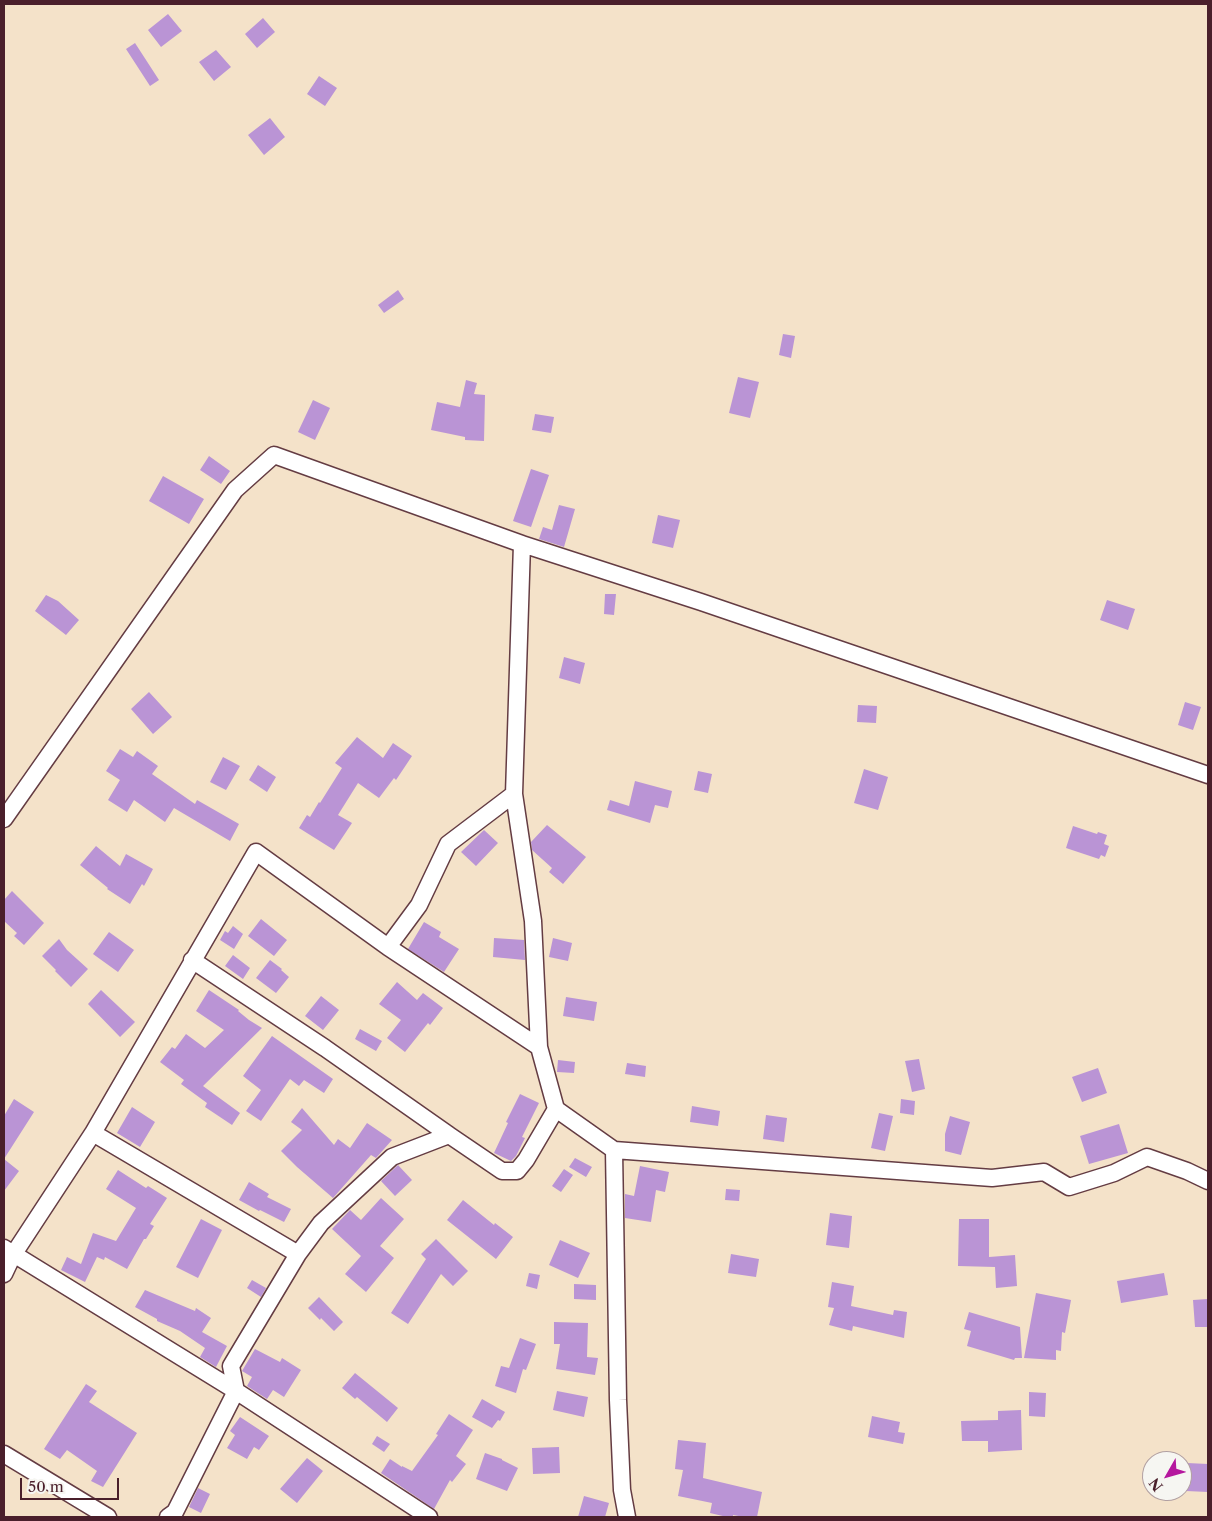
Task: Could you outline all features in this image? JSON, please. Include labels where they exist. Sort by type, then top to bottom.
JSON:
[{"type":"street","points":[[4,819],[235,490],[274,455],[522,544],[701,602],[1208,775]]},
{"type":"street","points":[[522,544],[514,794],[533,922],[539,1047],[556,1109],[614,1150],[992,1178],[1044,1172],[1069,1186],[1114,1173],[1147,1157],[1187,1171],[1208,1181]]},
{"type":"street","points":[[388,946],[419,905],[448,844],[514,794]]},
{"type":"street","points":[[4,1274],[9,1251],[93,1133],[256,852],[388,946],[539,1047]]},
{"type":"street","points":[[192,960],[325,1048],[502,1171],[517,1171],[526,1160],[556,1109]]},
{"type":"street","points":[[93,1133],[298,1254]]},
{"type":"street","points":[[168,1517],[176,1512],[236,1391],[231,1366],[298,1254],[321,1223],[392,1157],[449,1135]]},
{"type":"street","points":[[614,1150],[618,1400],[622,1490],[628,1517]]},
{"type":"street","points":[[9,1251],[236,1391],[429,1517]]},
{"type":"street","points":[[4,1454],[108,1517]]},
{"type":"building","points":[[168,14],[182,31],[161,47],[148,30]]},
{"type":"building","points":[[263,18],[275,32],[257,48],[245,34]]},
{"type":"building","points":[[135,43],[159,80],[150,86],[126,49]]},
{"type":"building","points":[[216,50],[231,67],[214,81],[199,62]]},
{"type":"building","points":[[319,76],[337,88],[325,106],[307,94]]},
{"type":"building","points":[[270,118],[285,137],[264,155],[248,135]]},
{"type":"building","points":[[398,290],[404,299],[384,313],[378,305]]},
{"type":"building","points":[[783,334],[795,336],[791,358],[779,355]]},
{"type":"building","points":[[738,377],[759,382],[750,418],[729,413]]},
{"type":"building","points":[[466,380],[477,383],[474,394],[485,395],[484,441],[465,440],[465,437],[431,430],[437,402],[460,407]]},
{"type":"building","points":[[313,400],[330,408],[315,440],[298,432]]},
{"type":"building","points":[[535,414],[554,417],[551,433],[532,430]]},
{"type":"building","points":[[209,456],[230,471],[221,484],[200,470]]},
{"type":"building","points":[[531,469],[549,475],[531,527],[513,521]]},
{"type":"building","points":[[163,476],[204,499],[189,524],[149,501]]},
{"type":"building","points":[[559,505],[575,509],[564,547],[539,539],[543,527],[552,530]]},
{"type":"building","points":[[658,515],[680,520],[673,548],[652,543]]},
{"type":"building","points":[[605,594],[616,594],[614,615],[604,614]]},
{"type":"building","points":[[46,595],[58,601],[79,620],[66,635],[35,611]]},
{"type":"building","points":[[1107,600],[1135,609],[1128,630],[1100,620]]},
{"type":"building","points":[[564,657],[585,663],[580,684],[559,678]]},
{"type":"building","points":[[149,692],[172,717],[153,734],[131,709]]},
{"type":"building","points":[[1185,702],[1201,707],[1193,730],[1178,725]]},
{"type":"building","points":[[858,705],[877,706],[876,723],[857,722]]},
{"type":"building","points":[[357,737],[383,758],[393,743],[412,756],[396,780],[394,778],[379,798],[358,783],[338,815],[352,823],[334,850],[299,828],[307,815],[310,817],[342,768],[335,763]]},
{"type":"building","points":[[120,749],[133,757],[137,751],[158,766],[152,774],[195,804],[197,800],[239,824],[230,841],[174,808],[165,822],[134,800],[127,812],[108,800],[120,780],[106,771]]},
{"type":"building","points":[[223,757],[240,766],[226,790],[210,782]]},
{"type":"building","points":[[258,765],[276,777],[267,792],[249,780]]},
{"type":"building","points":[[864,769],[888,777],[878,810],[854,803]]},
{"type":"building","points":[[698,771],[712,774],[708,793],[694,790]]},
{"type":"building","points":[[635,781],[672,791],[668,808],[655,805],[650,823],[607,810],[610,800],[629,806]]},
{"type":"building","points":[[547,825],[586,857],[563,884],[549,872],[552,868],[532,850],[531,842]]},
{"type":"building","points":[[1073,826],[1097,834],[1098,832],[1107,835],[1104,844],[1109,846],[1105,857],[1101,855],[1099,859],[1066,848]]},
{"type":"building","points":[[484,830],[498,843],[476,866],[461,852]]},
{"type":"building","points":[[96,846],[120,866],[126,854],[153,869],[144,886],[142,884],[130,904],[107,889],[80,865]]},
{"type":"building","points":[[12,891],[44,923],[24,945],[14,936],[17,933],[4,921],[4,900]]},
{"type":"building","points":[[261,919],[287,940],[274,956],[248,936]]},
{"type":"building","points":[[424,922],[441,932],[439,937],[459,949],[444,972],[408,949]]},
{"type":"building","points":[[233,926],[243,934],[234,949],[220,940],[225,931],[228,933]]},
{"type":"building","points":[[109,932],[134,950],[118,972],[93,954]]},
{"type":"building","points":[[494,938],[524,940],[525,960],[493,957]]},
{"type":"building","points":[[553,938],[572,943],[568,961],[549,957]]},
{"type":"building","points":[[59,939],[67,950],[88,969],[71,987],[42,956]]},
{"type":"building","points":[[233,955],[250,968],[243,979],[225,966]]},
{"type":"building","points":[[270,960],[289,977],[276,993],[256,978]]},
{"type":"building","points":[[397,982],[417,1000],[423,993],[443,1008],[430,1025],[428,1023],[405,1052],[387,1038],[401,1020],[379,1004]]},
{"type":"building","points":[[101,990],[135,1022],[120,1037],[88,1004]]},
{"type":"building","points":[[209,990],[262,1028],[203,1086],[240,1113],[232,1125],[205,1107],[207,1103],[181,1084],[184,1080],[160,1062],[172,1047],[175,1049],[186,1034],[205,1048],[224,1030],[196,1011]]},
{"type":"building","points":[[321,996],[339,1010],[323,1030],[305,1016]]},
{"type":"building","points":[[566,997],[597,1002],[594,1021],[563,1016]]},
{"type":"building","points":[[360,1029],[382,1041],[376,1051],[355,1039]]},
{"type":"building","points":[[272,1036],[333,1079],[324,1093],[304,1080],[299,1086],[290,1079],[261,1121],[246,1111],[261,1090],[243,1076]]},
{"type":"building","points":[[919,1059],[925,1089],[912,1092],[905,1061]]},
{"type":"building","points":[[558,1060],[575,1062],[574,1073],[557,1072]]},
{"type":"building","points":[[627,1063],[646,1066],[645,1077],[625,1074]]},
{"type":"building","points":[[1098,1068],[1107,1093],[1082,1102],[1072,1077]]},
{"type":"building","points":[[520,1094],[539,1103],[522,1137],[525,1138],[516,1156],[511,1161],[494,1153],[508,1123],[506,1122]]},
{"type":"building","points":[[14,1099],[34,1112],[4,1159],[4,1116]]},
{"type":"building","points":[[901,1099],[915,1101],[914,1115],[900,1113]]},
{"type":"building","points":[[692,1106],[720,1111],[718,1126],[690,1122]]},
{"type":"building","points":[[132,1107],[155,1122],[140,1147],[117,1133]]},
{"type":"building","points":[[302,1108],[334,1145],[338,1139],[350,1148],[367,1123],[392,1140],[376,1158],[371,1155],[333,1198],[281,1151],[302,1130],[291,1122]]},
{"type":"building","points":[[879,1113],[893,1116],[885,1151],[871,1148]]},
{"type":"building","points":[[766,1115],[787,1118],[784,1142],[763,1139]]},
{"type":"building","points":[[950,1116],[970,1122],[961,1155],[945,1151],[945,1134]]},
{"type":"building","points":[[1119,1124],[1128,1153],[1089,1164],[1080,1136]]},
{"type":"building","points":[[575,1158],[592,1167],[586,1177],[569,1167]]},
{"type":"building","points":[[4,1159],[19,1171],[4,1191]]},
{"type":"building","points":[[398,1165],[412,1180],[395,1196],[381,1181]]},
{"type":"building","points":[[640,1166],[669,1172],[665,1192],[656,1190],[651,1222],[625,1218],[625,1194],[634,1196]]},
{"type":"building","points":[[564,1169],[573,1175],[561,1192],[552,1186]]},
{"type":"building","points":[[118,1170],[146,1188],[148,1186],[167,1198],[150,1224],[154,1226],[146,1239],[144,1239],[127,1269],[105,1257],[104,1260],[97,1257],[85,1282],[61,1270],[67,1257],[81,1264],[93,1233],[116,1241],[136,1208],[106,1189]]},
{"type":"building","points":[[249,1182],[269,1194],[267,1197],[291,1209],[284,1222],[239,1200]]},
{"type":"building","points":[[726,1189],[740,1190],[739,1201],[725,1200]]},
{"type":"building","points":[[381,1198],[404,1219],[380,1246],[394,1258],[366,1292],[345,1274],[361,1256],[332,1229],[350,1210],[361,1220]]},
{"type":"building","points":[[463,1200],[494,1225],[495,1223],[513,1237],[496,1259],[447,1220]]},
{"type":"building","points":[[830,1213],[852,1216],[849,1248],[826,1245]]},
{"type":"building","points":[[201,1219],[222,1230],[198,1278],[176,1267]]},
{"type":"building","points":[[959,1219],[989,1219],[989,1257],[1015,1255],[1017,1286],[996,1288],[995,1267],[958,1266]]},
{"type":"building","points":[[436,1239],[468,1271],[453,1286],[441,1274],[408,1324],[391,1313],[426,1259],[421,1254]]},
{"type":"building","points":[[560,1240],[590,1253],[578,1278],[549,1265]]},
{"type":"building","points":[[731,1254],[759,1259],[756,1277],[728,1273]]},
{"type":"building","points":[[529,1273],[540,1275],[537,1289],[526,1286]]},
{"type":"building","points":[[1164,1273],[1168,1295],[1121,1303],[1117,1281]]},
{"type":"building","points":[[252,1280],[266,1288],[261,1297],[247,1288]]},
{"type":"building","points":[[832,1282],[854,1286],[851,1306],[893,1315],[894,1310],[907,1312],[904,1338],[853,1326],[852,1331],[829,1325],[834,1308],[828,1307]]},
{"type":"building","points":[[574,1284],[596,1285],[596,1300],[574,1299]]},
{"type":"building","points":[[145,1290],[195,1311],[196,1308],[211,1318],[202,1332],[227,1346],[216,1367],[200,1357],[205,1348],[180,1331],[157,1321],[157,1319],[135,1307]]},
{"type":"building","points":[[1036,1293],[1071,1300],[1065,1333],[1062,1332],[1061,1351],[1056,1350],[1056,1360],[1024,1358]]},
{"type":"building","points":[[319,1297],[343,1322],[334,1331],[308,1308]]},
{"type":"building","points":[[1208,1299],[1208,1327],[1195,1327],[1193,1300]]},
{"type":"building","points":[[969,1312],[1020,1327],[1022,1358],[1015,1358],[1014,1360],[967,1346],[971,1331],[964,1329]]},
{"type":"building","points":[[554,1322],[588,1323],[587,1357],[598,1358],[595,1375],[556,1369],[560,1344],[554,1344]]},
{"type":"building","points":[[520,1338],[536,1344],[526,1370],[523,1369],[516,1393],[495,1386],[501,1366],[509,1368]]},
{"type":"building","points":[[255,1349],[280,1362],[282,1358],[301,1370],[284,1397],[273,1390],[267,1399],[247,1386],[252,1377],[242,1371]]},
{"type":"building","points":[[355,1373],[398,1408],[387,1422],[357,1397],[355,1399],[342,1388]]},
{"type":"building","points":[[86,1384],[97,1391],[89,1402],[137,1433],[103,1487],[91,1481],[97,1471],[67,1450],[60,1459],[44,1449]]},
{"type":"building","points":[[557,1391],[588,1397],[584,1417],[553,1410]]},
{"type":"building","points":[[1029,1392],[1046,1393],[1045,1417],[1029,1416]]},
{"type":"building","points":[[482,1399],[505,1412],[500,1421],[498,1420],[492,1428],[472,1417]]},
{"type":"building","points":[[1021,1410],[1022,1450],[988,1452],[988,1441],[962,1441],[961,1421],[998,1420],[998,1411]]},
{"type":"building","points":[[449,1414],[473,1430],[456,1456],[466,1464],[452,1482],[450,1480],[434,1509],[381,1473],[390,1459],[412,1471],[438,1435],[436,1434]]},
{"type":"building","points":[[872,1416],[900,1422],[898,1432],[905,1433],[903,1444],[868,1437]]},
{"type":"building","points":[[240,1417],[269,1436],[259,1450],[254,1447],[247,1459],[227,1448],[235,1435],[230,1431]]},
{"type":"building","points":[[377,1436],[390,1444],[384,1452],[372,1444]]},
{"type":"building","points":[[678,1440],[706,1443],[703,1478],[762,1492],[757,1517],[733,1515],[733,1517],[727,1517],[710,1513],[712,1503],[678,1496],[683,1470],[675,1469]]},
{"type":"building","points":[[559,1447],[560,1473],[533,1474],[532,1448]]},
{"type":"building","points":[[485,1453],[502,1459],[518,1468],[507,1491],[476,1479]]},
{"type":"building","points":[[307,1458],[323,1471],[297,1503],[280,1489]]},
{"type":"building","points":[[1192,1463],[1208,1464],[1208,1492],[1192,1491]]},
{"type":"building","points":[[198,1488],[210,1494],[201,1513],[189,1507]]},
{"type":"building","points":[[584,1496],[609,1503],[605,1517],[578,1517]]}]
